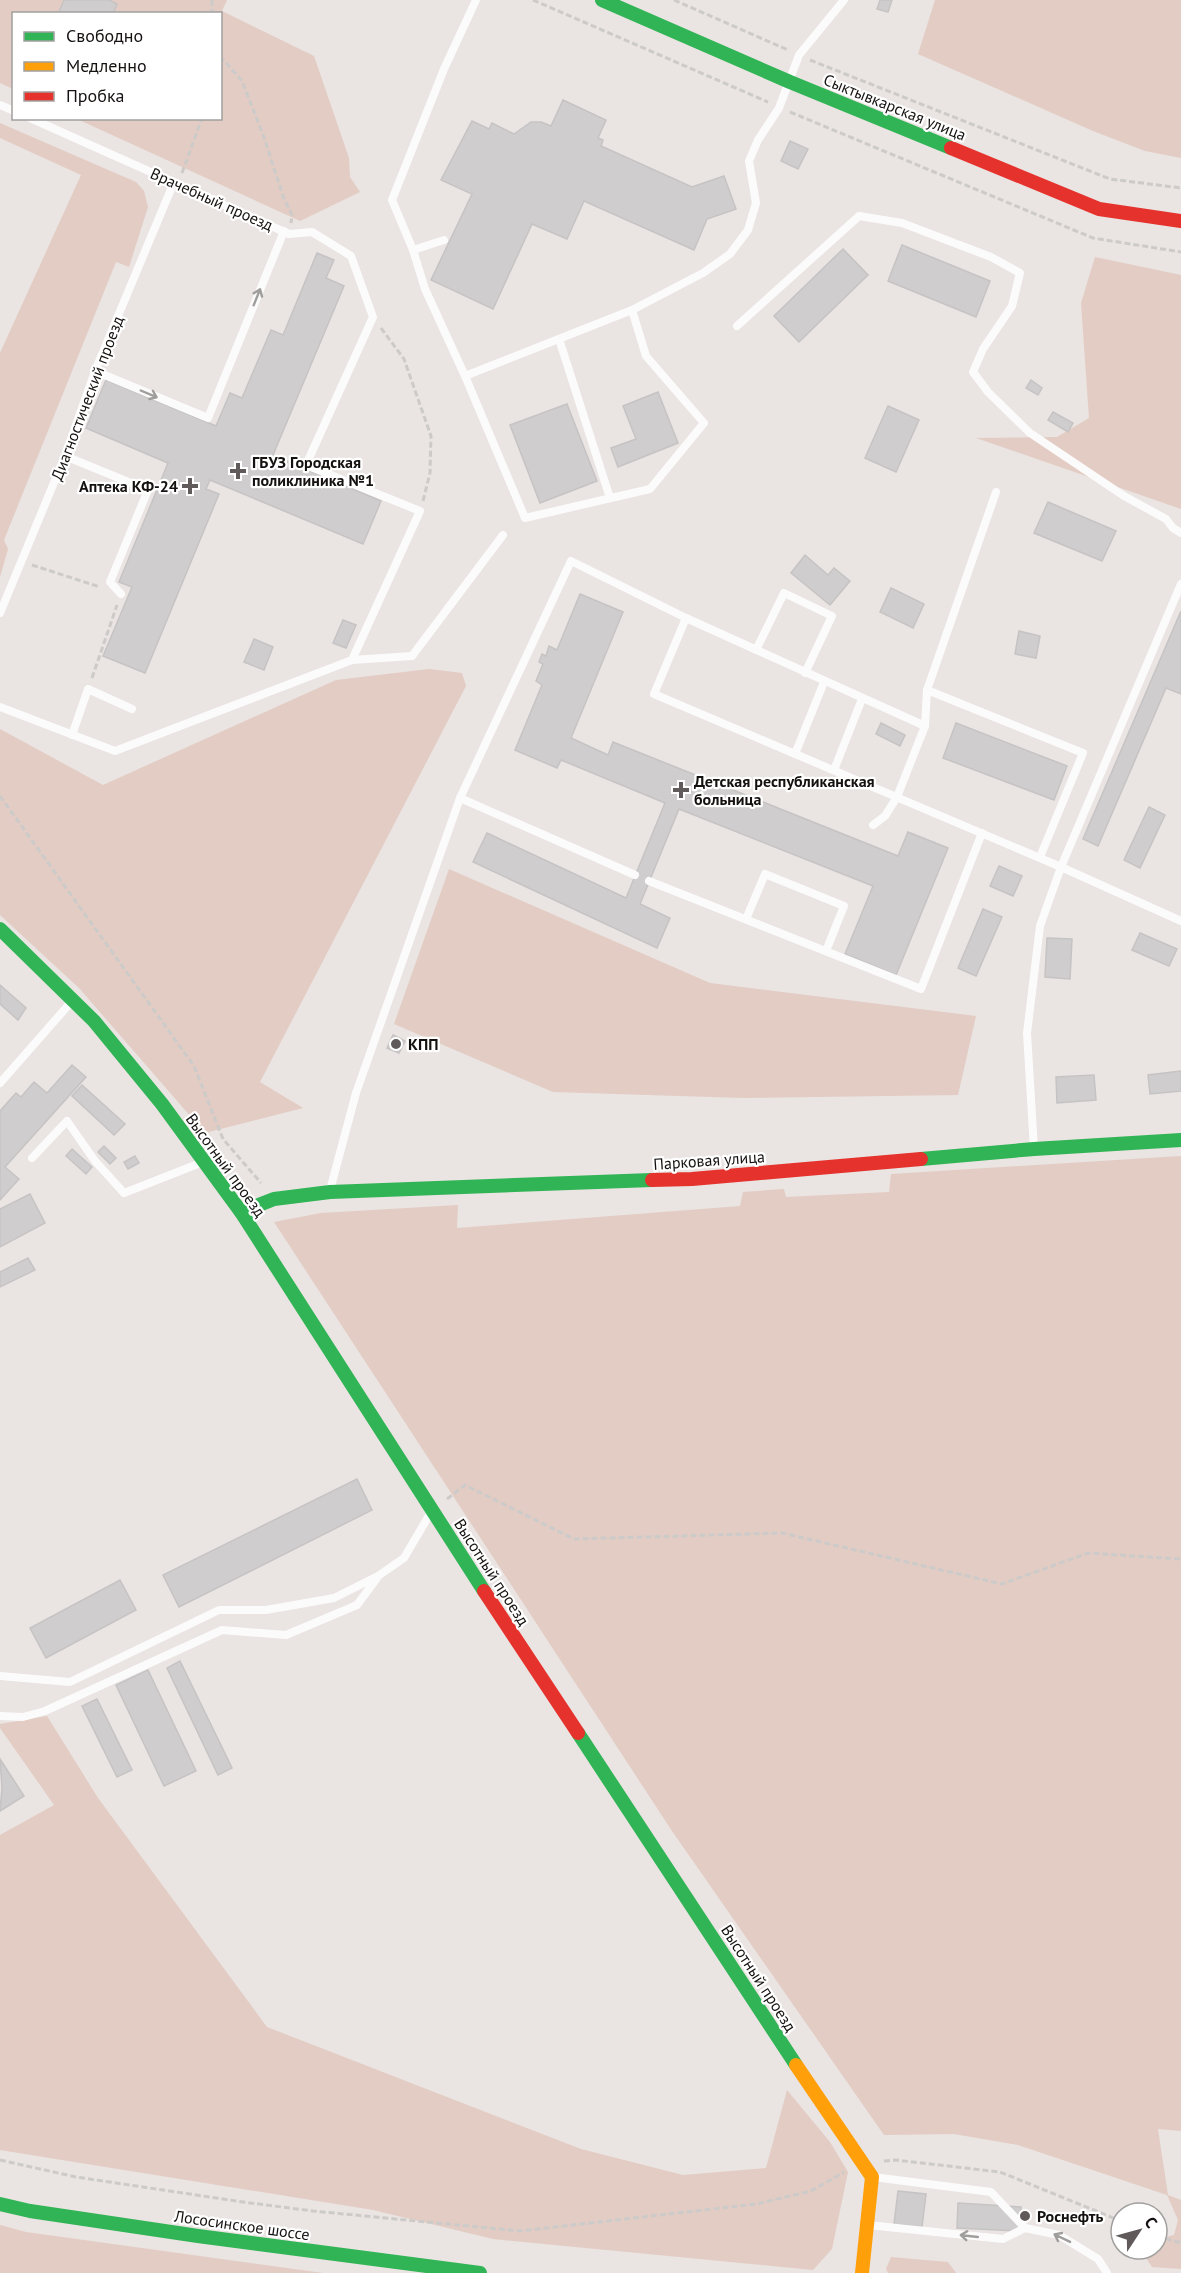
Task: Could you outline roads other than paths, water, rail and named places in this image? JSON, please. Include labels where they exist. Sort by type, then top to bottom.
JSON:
[{"type":"street","name":"Сыктывкарская улица","points":[[602,0],[790,82],[1099,209],[1181,221]]},
{"type":"street","name":"Высотный проезд","points":[[0,929],[94,1021],[162,1104],[241,1212],[432,1511],[872,2177]]},
{"type":"street","name":"Парковая улица","points":[[241,1212],[274,1199],[330,1192],[692,1179],[1034,1149],[1181,1140]]},
{"type":"street","points":[[862,2273],[872,2177]]},
{"type":"street","name":"Лососинское шоссе","points":[[0,2204],[30,2211],[198,2236],[480,2273]]},
{"type":"lane","points":[[476,0],[444,69],[392,200],[413,250],[425,289],[465,376],[525,518],[650,489],[704,423],[646,356],[632,310]]},
{"type":"lane","points":[[465,376],[632,310],[703,273],[730,254],[748,230],[756,203],[749,161],[758,140],[779,108],[799,56],[844,0]]},
{"type":"lane","name":"Врачебный проезд","points":[[34,120],[287,232],[312,232],[351,256],[373,317],[306,465],[420,511],[352,660]]},
{"type":"lane","name":"Диагностический проезд","points":[[0,613],[64,456],[95,371],[176,183]]},
{"type":"lane","points":[[737,326],[859,216],[902,223],[991,257],[1020,273],[1012,306],[983,349],[973,372],[988,392],[1030,433],[1124,496],[1166,519],[1173,528],[1181,533]]},
{"type":"lane","points":[[95,371],[208,418],[287,232]]},
{"type":"lane","points":[[413,250],[444,240]]},
{"type":"lane","points":[[559,339],[610,498]]},
{"type":"lane","points":[[64,456],[148,490],[110,582],[120,594]]},
{"type":"lane","points":[[873,825],[885,816],[897,797],[926,726],[927,690],[996,492]]},
{"type":"lane","points":[[0,707],[115,751],[352,660],[412,656],[503,535]]},
{"type":"lane","points":[[330,1192],[356,1093],[460,798],[571,561],[686,618],[926,726]]},
{"type":"lane","points":[[1034,1149],[1027,1033],[1040,926],[1061,867],[1181,584]]},
{"type":"lane","points":[[756,650],[784,593],[832,616],[805,673]]},
{"type":"lane","points":[[686,618],[654,694],[1040,857],[1181,921]]},
{"type":"lane","points":[[795,754],[824,682]]},
{"type":"lane","points":[[72,735],[88,689],[132,709]]},
{"type":"lane","points":[[927,690],[1083,753],[1040,857]]},
{"type":"lane","points":[[834,770],[862,699]]},
{"type":"lane","points":[[460,798],[635,875]]},
{"type":"lane","points":[[649,881],[921,989],[982,833]]},
{"type":"lane","points":[[746,920],[765,874],[844,906],[826,951]]},
{"type":"lane","points":[[0,1083],[73,1000]]},
{"type":"lane","points":[[32,1158],[67,1121],[95,1161],[124,1193],[204,1162]]},
{"type":"lane","points":[[1,1674],[70,1682],[219,1610],[266,1610],[334,1598],[378,1576],[404,1558],[432,1511]]},
{"type":"lane","points":[[0,1716],[23,1717],[45,1711],[222,1630],[286,1635],[357,1605],[378,1576]]},
{"type":"lane","points":[[872,2177],[991,2192],[1025,2228],[1059,2235],[1098,2259],[1107,2273]]},
{"type":"lane","points":[[866,2225],[1003,2239],[1025,2228]]},
{"type":"place","name":"ГБУЗ Городская поликлиника №1","points":[[238,471]]},
{"type":"place","name":"Аптека КФ-24","points":[[190,486]]},
{"type":"place","name":"Детская республиканская больница","points":[[681,790]]},
{"type":"place","name":"КПП","points":[[396,1044]]},
{"type":"place","name":"Роснефть","points":[[1025,2216]]}]
